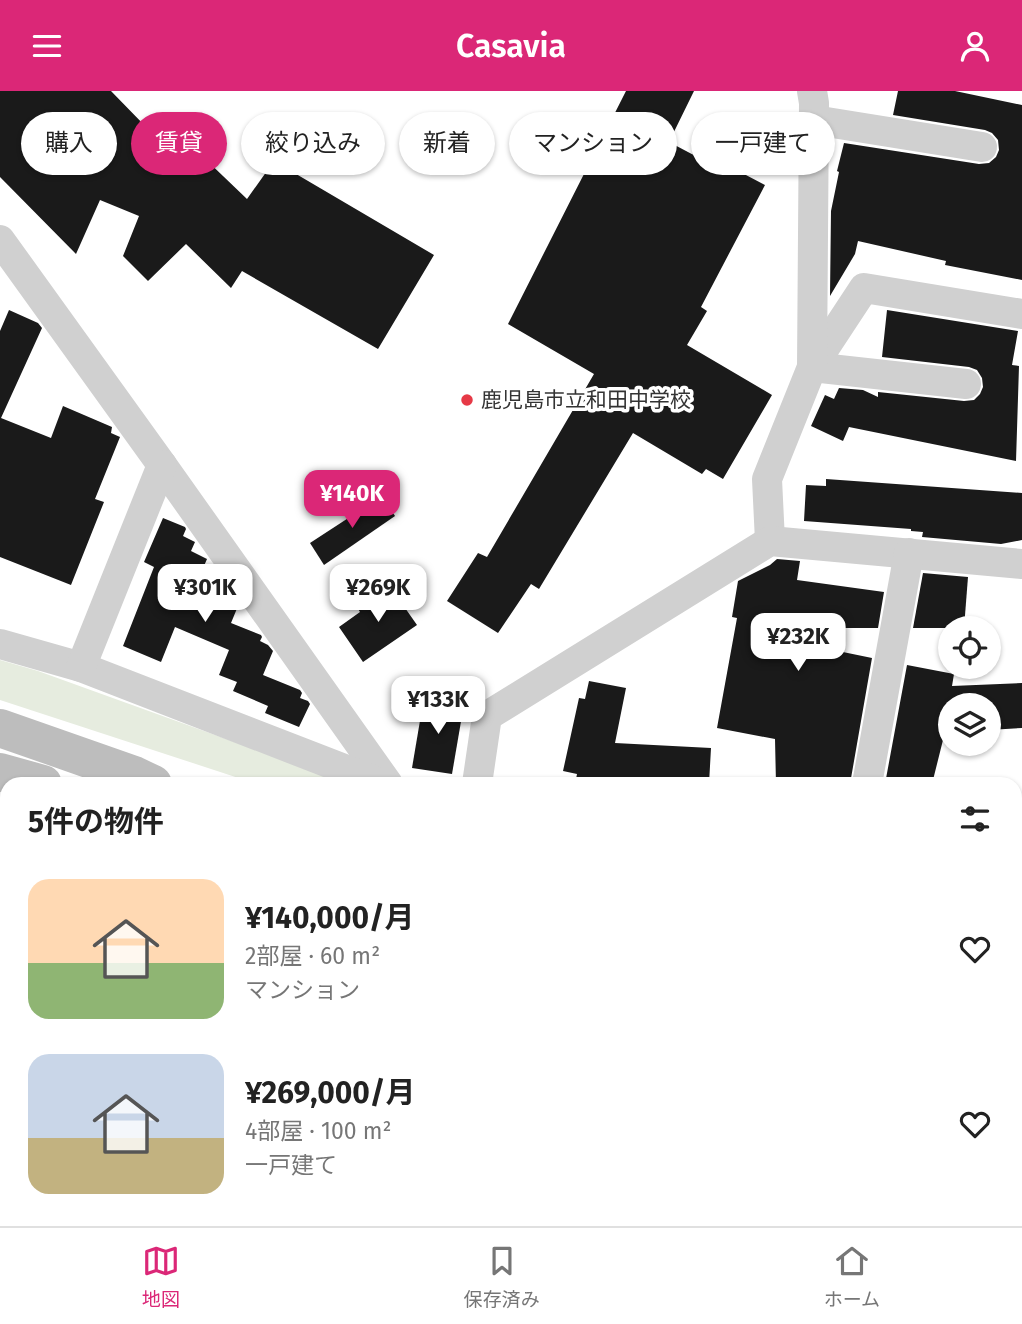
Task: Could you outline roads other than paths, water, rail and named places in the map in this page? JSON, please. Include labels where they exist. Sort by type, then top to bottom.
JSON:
[{"type":"main road","points":[[0,728],[138,777]]},
{"type":"main road","points":[[0,772],[18,777]]},
{"type":"street","points":[[812,367],[813,106],[982,147]]},
{"type":"street","points":[[1,243],[162,465],[381,777]]},
{"type":"street","points":[[771,541],[767,479],[812,367],[864,288],[1022,314]]},
{"type":"street","points":[[812,367],[966,384]]},
{"type":"street","points":[[81,667],[162,465]]},
{"type":"street","points":[[478,777],[487,716],[771,541],[1022,564]]},
{"type":"street","points":[[868,777],[909,553]]},
{"type":"street","points":[[0,644],[81,667],[368,777]]},
{"type":"place","name":"鹿児島市立和田中学校","points":[[467,400]]}]
